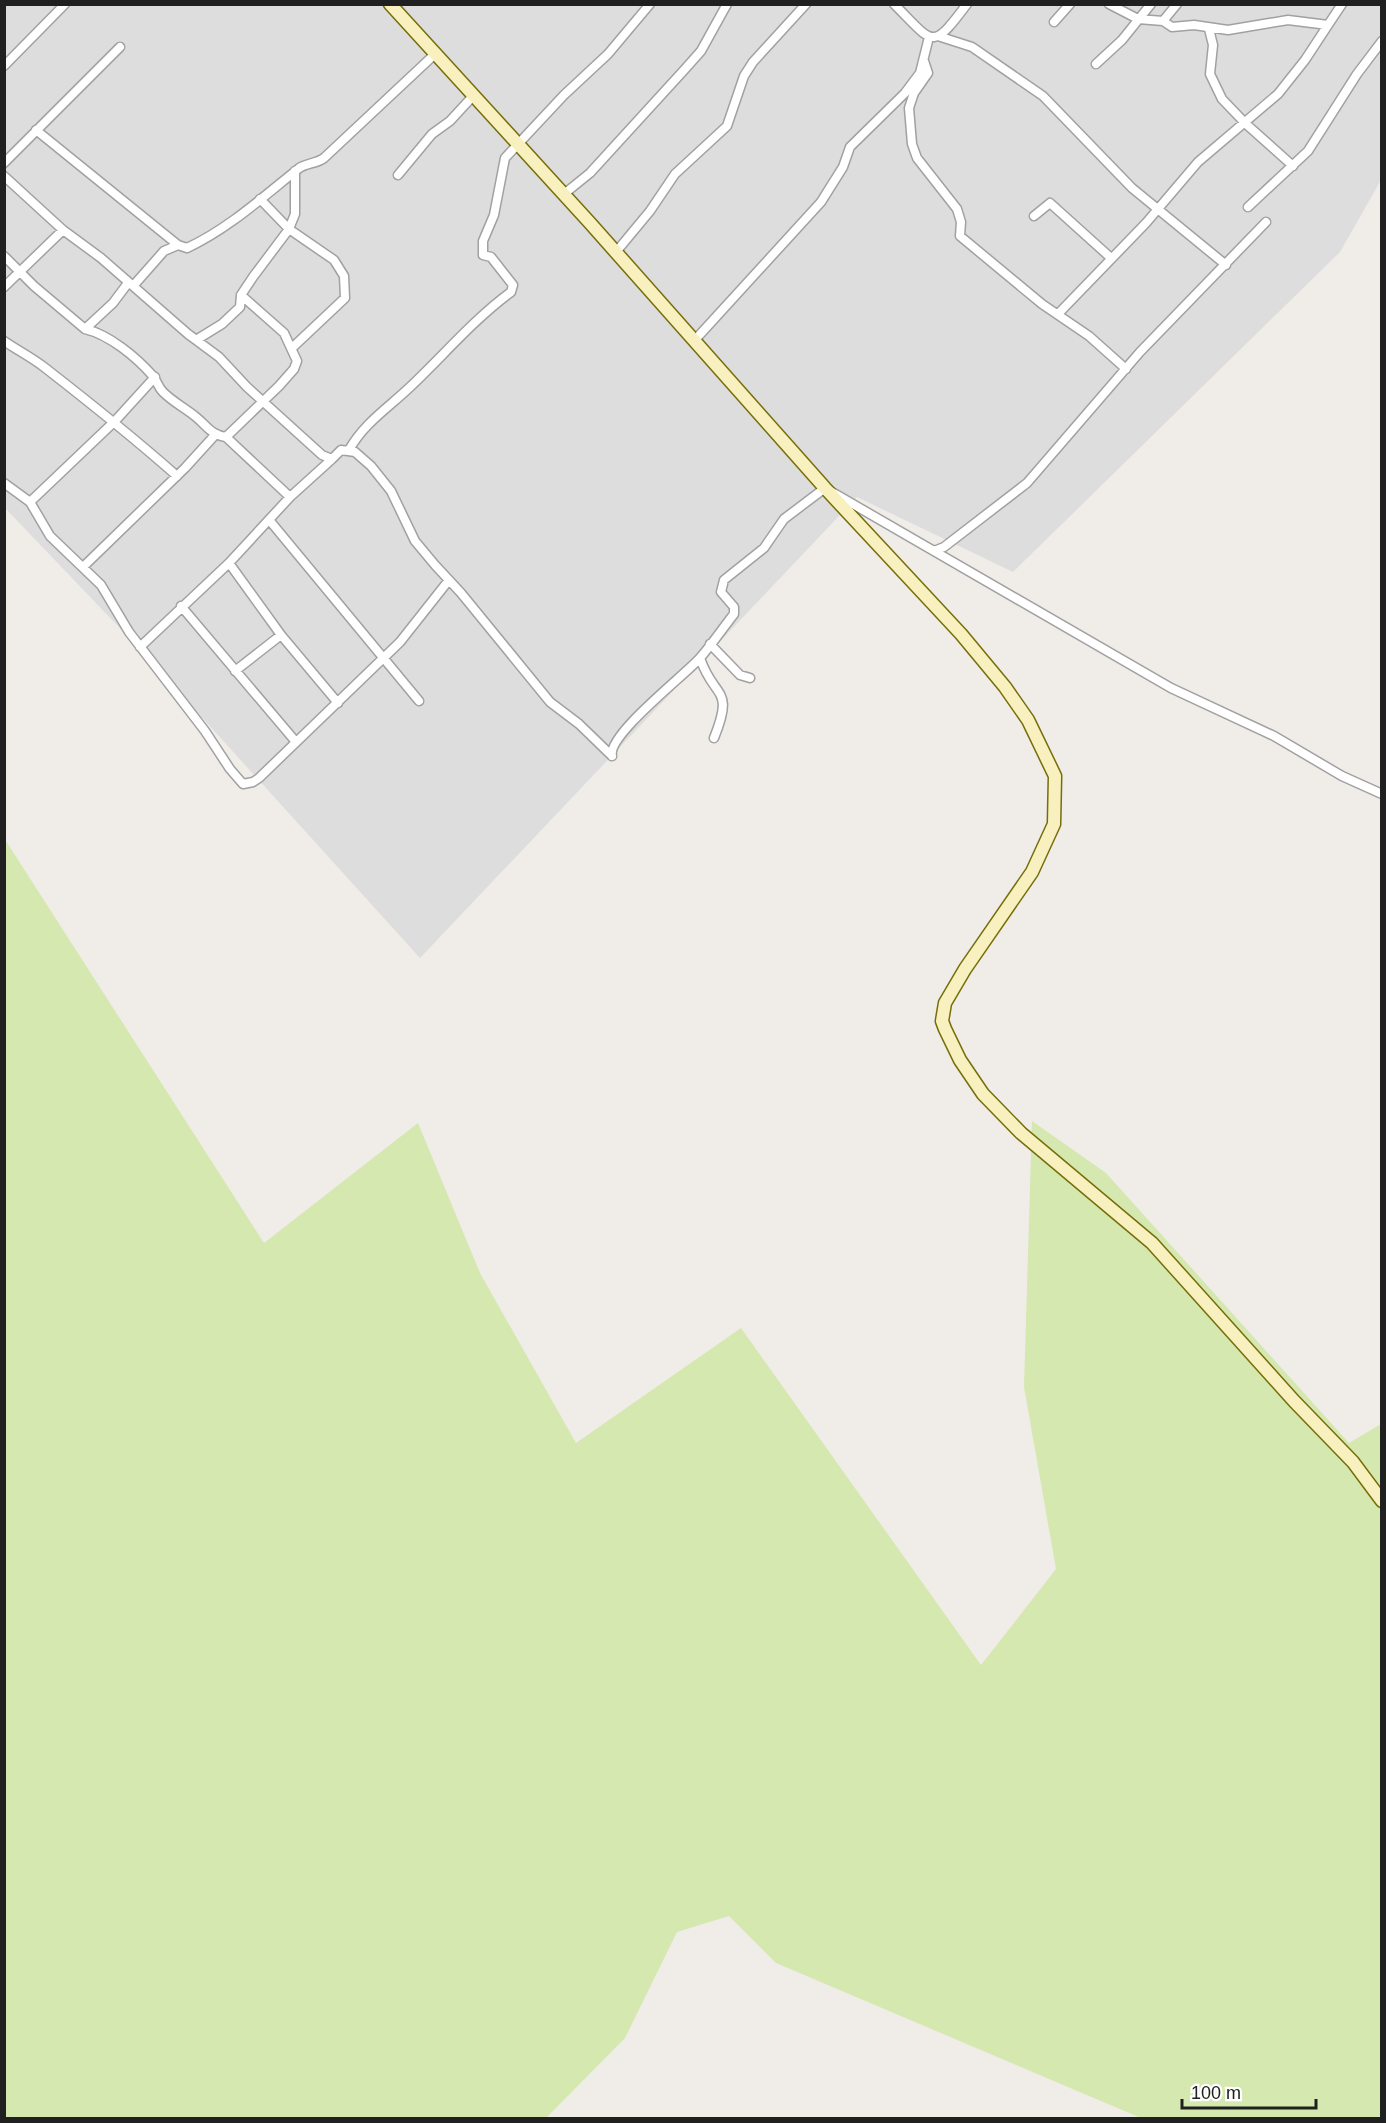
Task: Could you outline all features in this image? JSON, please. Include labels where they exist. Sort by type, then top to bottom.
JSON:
[{"type":"main road","points":[[390,4],[564,194],[825,489],[961,634],[1005,687],[1028,720],[1055,776],[1054,824],[1032,872],[965,969],[945,1003],[942,1021],[960,1060],[983,1094],[1021,1133],[1152,1243],[1290,1397],[1353,1462],[1382,1501]]},
{"type":"street","points":[[4,66],[65,4]]},
{"type":"street","points":[[350,450],[365,426],[410,388],[488,309],[511,292],[513,285],[491,257],[483,255],[483,241],[496,205],[505,158],[608,54],[650,4]]},
{"type":"street","points":[[564,194],[590,173],[701,51],[727,4]]},
{"type":"street","points":[[616,252],[650,211],[675,174],[727,126],[744,76],[753,62],[806,4]]},
{"type":"street","points":[[894,4],[929,37],[941,37],[972,47],[1043,96],[1132,188],[1226,265]]},
{"type":"street","points":[[941,37],[968,4]]},
{"type":"street","points":[[1054,22],[1070,4]]},
{"type":"street","points":[[1109,4],[1138,19],[1163,21],[1172,27],[1194,26],[1228,30],[1288,20],[1328,25]]},
{"type":"street","points":[[1096,64],[1122,40],[1151,4]]},
{"type":"street","points":[[1163,21],[1177,4]]},
{"type":"street","points":[[1058,314],[1159,209],[1198,162],[1246,124],[1278,94],[1305,60],[1342,4]]},
{"type":"street","points":[[1209,29],[1213,45],[1210,74],[1222,99],[1293,166]]},
{"type":"street","points":[[694,341],[821,202],[843,167],[850,147],[905,93],[920,73],[929,37]]},
{"type":"street","points":[[1248,207],[1308,151],[1357,74],[1382,41]]},
{"type":"street","points":[[6,158],[120,47]]},
{"type":"street","points":[[36,130],[178,245],[187,248],[201,242],[301,166],[317,163],[324,158],[435,54]]},
{"type":"street","points":[[924,61],[928,73],[914,93],[909,108],[912,144],[917,158],[957,209],[961,222],[960,236],[1126,369]]},
{"type":"street","points":[[398,175],[432,134],[450,121],[473,96]]},
{"type":"street","points":[[196,340],[211,332],[240,307],[241,295],[289,229],[295,214],[295,171]]},
{"type":"street","points":[[4,176],[63,230],[101,258],[219,357],[322,455],[332,459]]},
{"type":"street","points":[[260,199],[289,229],[334,261],[344,276],[345,298],[293,347]]},
{"type":"street","points":[[1034,216],[1050,203],[1111,258]]},
{"type":"street","points":[[934,551],[944,548],[1027,483],[1126,369],[1266,222]]},
{"type":"street","points":[[4,287],[63,230]]},
{"type":"street","points":[[85,329],[164,251],[178,245]]},
{"type":"street","points":[[4,256],[20,273],[85,329],[96,332],[111,342],[155,377],[161,390],[215,435],[226,436],[290,497]]},
{"type":"street","points":[[226,436],[294,369],[297,361],[293,347],[284,333],[241,295]]},
{"type":"street","points":[[4,341],[42,366],[73,393],[115,421],[177,476]]},
{"type":"street","points":[[30,502],[115,421],[155,377]]},
{"type":"street","points":[[83,567],[177,476],[215,435]]},
{"type":"street","points":[[140,647],[270,521],[290,497],[341,450],[350,450],[361,455],[383,480],[415,541],[550,702],[579,724],[612,756],[613,746],[641,712],[700,658],[735,612],[734,607],[723,596],[721,583],[764,548],[784,519],[825,489],[1171,688],[1274,736],[1342,776],[1382,794]]},
{"type":"street","points":[[4,483],[30,502],[51,536],[101,585],[114,610],[140,647],[206,731],[230,769],[243,784],[253,783],[338,703],[416,625],[449,580]]},
{"type":"street","points":[[270,521],[419,701]]},
{"type":"street","points":[[229,562],[281,635],[338,703]]},
{"type":"street","points":[[182,606],[297,742]]},
{"type":"street","points":[[236,671],[281,635]]},
{"type":"street","points":[[710,644],[740,675],[750,678]]},
{"type":"street","points":[[700,658],[705,671],[717,686],[725,703],[724,717],[714,738]]},
{"type":"shaded area","points":[[5,5],[1381,5],[1381,180],[1340,252],[1013,572],[857,497],[420,958],[139,648],[5,508]]},
{"type":"green space","points":[[4,838],[264,1243],[418,1123],[480,1273],[576,1443],[741,1328],[981,1665],[1056,1569],[1024,1387],[1032,1121],[1106,1173],[1349,1443],[1381,1424],[1381,2118],[1141,2118],[776,1963],[729,1916],[677,1932],[625,2038],[546,2118],[5,2118]]}]
